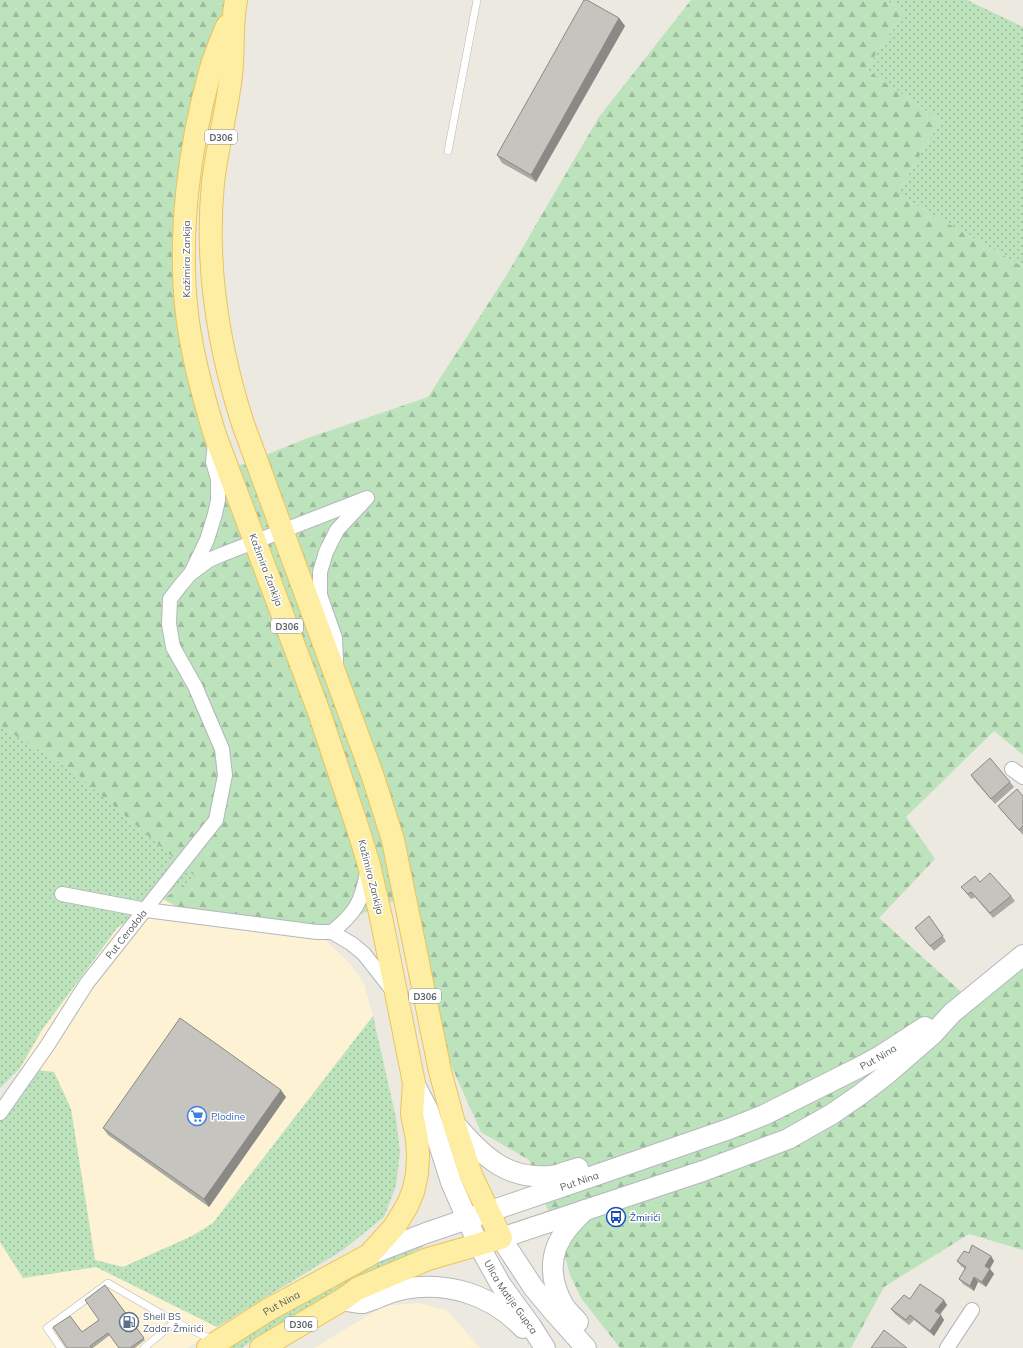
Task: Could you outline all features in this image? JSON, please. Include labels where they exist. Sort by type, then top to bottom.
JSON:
[{"type":"main road","name":"Kažimira Zankija","points":[[235,2],[210,70],[199,121],[189,180],[184,227],[184,269],[187,314],[194,355],[203,395],[216,435],[319,712],[358,828],[369,865],[382,922],[414,1083],[428,1110],[451,1182],[467,1219]]},
{"type":"main road","name":"Kažimira Zankija","points":[[235,2],[231,74],[213,182],[210,228],[216,311],[225,358],[243,424],[373,777],[393,840],[440,1070],[454,1123],[471,1176],[488,1212]]},
{"type":"main road","name":"Put Nina","points":[[261,1348],[342,1300],[357,1289],[428,1259],[501,1238],[703,1171],[788,1138],[832,1114],[887,1074],[932,1035],[952,1013],[1023,955]]},
{"type":"main road","name":"Put Nina","points":[[212,1345],[268,1310],[369,1255],[419,1235],[694,1142],[764,1114],[858,1068],[882,1055],[927,1026],[952,1013]]},
{"type":"main road","name":"D306","points":[[369,1255],[395,1226],[407,1206],[413,1192],[417,1174],[418,1156],[417,1138],[412,1114],[414,1083]]},
{"type":"main road","points":[[454,1123],[477,1149],[493,1162],[508,1170],[523,1174],[557,1175],[586,1166],[608,1171]]},
{"type":"main road","points":[[586,1209],[567,1229],[559,1242],[552,1270],[556,1289],[565,1307],[582,1327],[589,1348]]},
{"type":"main road","name":"D306","points":[[488,1212],[501,1238]]},
{"type":"main road","name":"Ulica Matije Gupca","points":[[467,1219],[478,1244],[501,1284],[545,1347]]},
{"type":"main road","points":[[501,1238],[533,1287],[552,1311],[586,1348]]},
{"type":"main road","points":[[342,1300],[363,1303],[403,1289],[422,1287],[449,1288],[467,1292],[481,1297],[515,1319],[526,1332],[545,1347]]},
{"type":"street","points":[[62,894],[146,910],[216,820],[224,775],[222,749],[195,686],[174,646],[169,624],[170,599],[190,574],[207,540],[215,514],[218,500],[218,479],[213,462],[216,435]]},
{"type":"street","points":[[190,574],[210,560],[282,530],[367,498],[337,530],[326,552],[320,572],[320,595],[335,638],[337,680]]},
{"type":"street","points":[[369,865],[363,893],[357,907],[348,919],[332,932],[364,954],[396,995]]},
{"type":"street","name":"Put Cerodola","points":[[0,1113],[47,1046],[87,983],[146,910],[317,932],[332,932]]},
{"type":"street","points":[[948,1348],[972,1310]]},
{"type":"lane","points":[[448,151],[477,0]]},
{"type":"lane","points":[[60,1348],[47,1328],[108,1283],[212,1345]]},
{"type":"lane","points":[[144,1348],[175,1322]]},
{"type":"shaded area","points":[[163,899],[193,916],[317,932],[350,964],[364,984],[373,1016],[213,1223],[192,1236],[123,1267],[95,1260],[71,1109],[54,1072],[20,1068],[42,1030],[118,927]]},
{"type":"shaded area","points":[[0,1242],[23,1278],[96,1267],[217,1327],[188,1348],[0,1348]]},
{"type":"shaded area","points":[[420,1303],[448,1311],[480,1348],[314,1348],[384,1306]]},
{"type":"green space","points":[[0,0],[236,0],[211,70],[184,269],[228,470],[308,438],[428,397],[506,276],[599,117],[691,0],[884,0],[905,10],[866,69],[940,121],[897,194],[1023,267],[1023,755],[994,731],[906,817],[935,859],[879,918],[969,999],[1023,955],[1023,1250],[969,1234],[884,1287],[851,1348],[620,1348],[581,1298],[570,1275],[564,1253],[529,1160],[481,1132],[441,1043],[415,892],[317,932],[193,916],[163,899],[196,877],[72,770],[0,726]]},
{"type":"green space","points":[[884,0],[967,0],[1023,27],[1023,267],[897,194],[940,121],[866,69],[905,10]]},
{"type":"green space","points":[[0,726],[72,770],[197,877],[118,927],[42,1030],[20,1068],[0,1088]]},
{"type":"green space","points":[[373,1016],[396,1118],[400,1152],[396,1186],[384,1217],[343,1250],[217,1327],[96,1267],[23,1278],[0,1242],[0,1120],[30,1069],[54,1072],[71,1109],[95,1260],[123,1267],[192,1236],[213,1223]]},
{"type":"green space","points":[[419,1240],[423,1247],[300,1312],[259,1336],[242,1348],[219,1348],[272,1315]]},
{"type":"building","points":[[584,0],[587,0],[619,18],[531,175],[497,155]]},
{"type":"building","points":[[990,758],[1010,782],[991,799],[971,775]]},
{"type":"building","points":[[1017,789],[1023,796],[1023,826],[1019,830],[998,806]]},
{"type":"building","points":[[990,873],[1011,896],[990,913],[971,892],[968,894],[961,887],[975,876],[980,882]]},
{"type":"building","points":[[929,916],[943,936],[930,946],[915,928]]},
{"type":"building","name":"Plodine","points":[[180,1018],[281,1090],[204,1199],[103,1128]]},
{"type":"building","points":[[972,1245],[991,1256],[985,1266],[990,1269],[982,1282],[974,1277],[970,1286],[959,1279],[966,1267],[957,1261],[964,1251],[969,1253]]},
{"type":"building","points":[[920,1284],[944,1300],[935,1311],[941,1315],[930,1331],[910,1315],[906,1320],[891,1309],[904,1295],[910,1299]]},
{"type":"building","points":[[105,1285],[144,1338],[130,1348],[119,1348],[108,1333],[90,1346],[92,1348],[67,1348],[53,1327],[70,1316],[82,1332],[99,1320],[85,1300]]},
{"type":"building","points":[[884,1330],[907,1348],[871,1348]]},
{"type":"place","name":"Plodine","points":[[197,1116]]},
{"type":"place","name":"Žmirići","points":[[616,1217]]},
{"type":"place","name":"Shell BS Zadar Žmirići","points":[[129,1322]]}]
